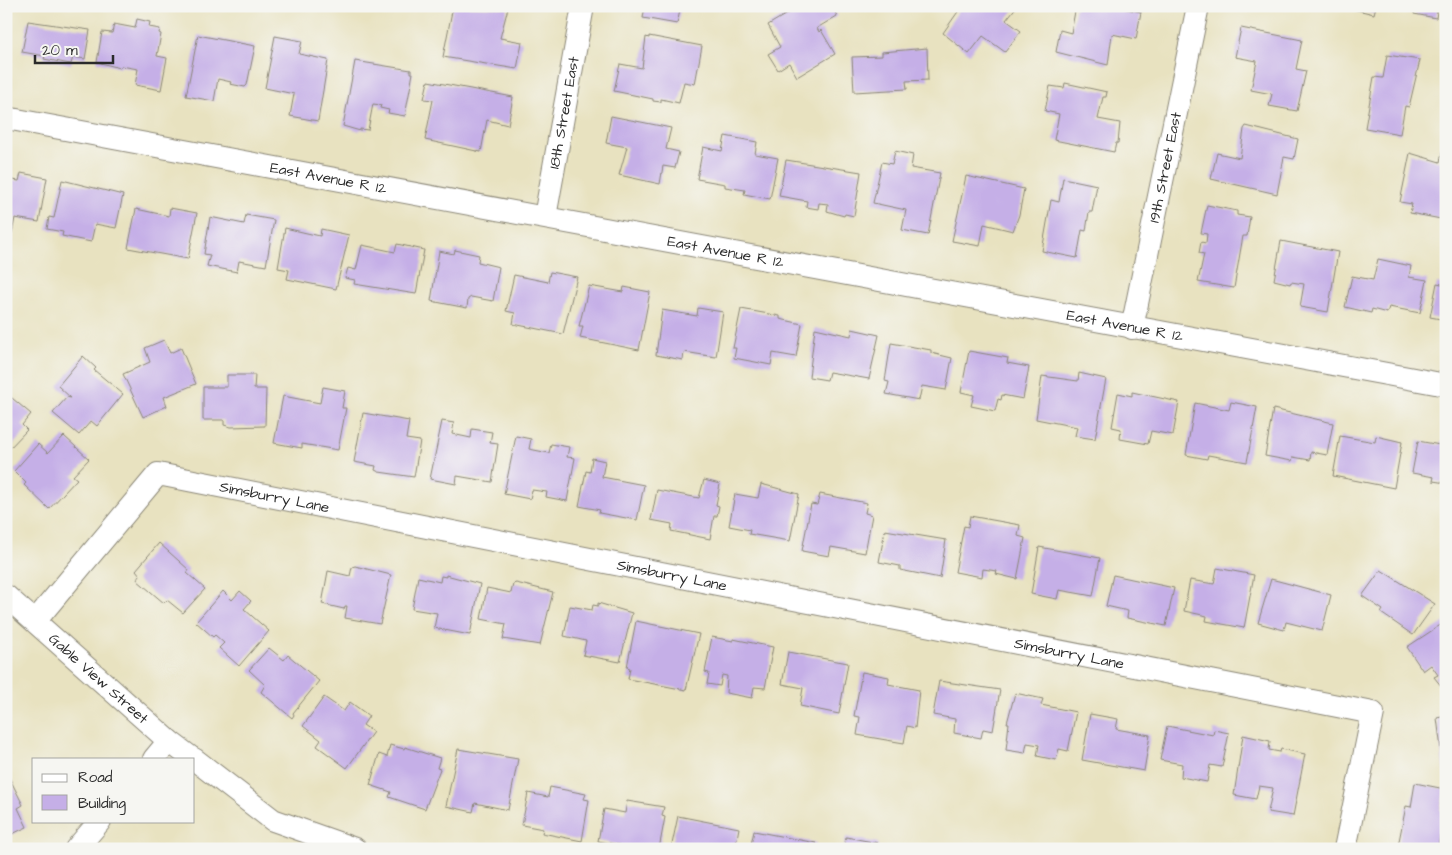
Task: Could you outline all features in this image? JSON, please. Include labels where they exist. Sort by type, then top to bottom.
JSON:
[{"type":"street","name":"18th Street East","points":[[544,217],[583,6]]},
{"type":"street","name":"19th Street East","points":[[1132,328],[1198,6]]},
{"type":"street","name":"East Avenue R 12","points":[[6,118],[1446,385]]},
{"type":"street","name":"Simsburry Lane","points":[[36,620],[158,474],[1372,713],[1345,849]]},
{"type":"street","name":"Gable View Street","points":[[6,596],[36,620],[169,741],[192,758]]},
{"type":"street","points":[[155,758],[169,741]]},
{"type":"street","name":"Gable View Street","points":[[195,761],[273,820],[355,849]]},
{"type":"street","points":[[76,849],[99,822]]},
{"type":"building","points":[[453,6],[508,8],[500,38],[522,42],[517,69],[443,57]]},
{"type":"building","points":[[645,6],[681,6],[677,24],[643,18]]},
{"type":"building","points":[[800,6],[832,6],[837,16],[817,28],[819,32],[821,30],[835,54],[797,77],[789,63],[778,70],[768,54],[780,47],[768,25]]},
{"type":"building","points":[[962,6],[1017,6],[1006,20],[1021,31],[1005,52],[983,36],[969,54],[943,33]]},
{"type":"building","points":[[1076,6],[1113,6],[1141,12],[1136,39],[1112,34],[1108,65],[1056,52],[1060,30],[1071,33]]},
{"type":"building","points":[[1340,6],[1376,6],[1374,14]]},
{"type":"building","points":[[1415,6],[1438,6],[1436,18],[1414,14]]},
{"type":"building","points":[[137,19],[150,22],[149,27],[160,29],[159,33],[161,34],[157,56],[167,58],[161,90],[135,85],[138,69],[121,66],[120,68],[97,62],[102,32],[112,33],[114,24],[135,28]]},
{"type":"building","points":[[28,21],[90,30],[85,59],[73,57],[71,64],[44,59],[45,56],[22,52]]},
{"type":"building","points":[[1241,28],[1302,40],[1296,69],[1306,71],[1297,111],[1269,106],[1272,94],[1251,90],[1257,61],[1235,57]]},
{"type":"building","points":[[198,35],[255,46],[245,87],[218,79],[214,101],[186,96]]},
{"type":"building","points":[[275,36],[302,41],[299,54],[328,60],[318,121],[290,116],[294,94],[265,88]]},
{"type":"building","points":[[649,36],[702,46],[695,84],[684,82],[679,103],[661,99],[661,102],[653,101],[653,99],[614,91],[620,64],[642,68],[646,37],[649,38]]},
{"type":"building","points":[[927,48],[928,80],[906,81],[907,89],[854,92],[852,57],[882,56],[882,52]]},
{"type":"building","points":[[1387,55],[1420,60],[1409,107],[1405,106],[1400,134],[1365,128],[1374,77],[1383,78]]},
{"type":"building","points":[[355,61],[411,70],[411,73],[413,73],[405,116],[388,113],[389,110],[380,108],[381,105],[373,104],[368,130],[360,129],[360,131],[343,126]]},
{"type":"building","points":[[428,81],[513,97],[508,125],[487,120],[481,152],[425,140],[433,100],[424,99]]},
{"type":"building","points":[[1065,83],[1107,92],[1106,97],[1103,97],[1098,119],[1120,123],[1118,143],[1116,143],[1114,152],[1054,140],[1059,114],[1045,111],[1050,86],[1064,88]]},
{"type":"building","points":[[611,116],[671,128],[666,149],[679,152],[675,168],[663,166],[660,184],[619,175],[627,147],[606,143]]},
{"type":"building","points":[[1246,126],[1298,139],[1294,159],[1284,157],[1277,194],[1211,179],[1217,153],[1240,158]]},
{"type":"building","points":[[725,136],[757,142],[755,154],[778,158],[770,199],[744,194],[745,190],[725,187],[725,184],[697,179],[703,147],[722,151]]},
{"type":"building","points":[[1445,139],[1446,220],[1410,213],[1412,204],[1400,202],[1410,153],[1440,162]]},
{"type":"building","points":[[895,151],[913,155],[911,168],[940,173],[928,235],[902,230],[906,210],[873,203],[882,162],[892,164]]},
{"type":"building","points":[[786,160],[861,172],[854,216],[845,214],[844,216],[827,211],[828,204],[819,203],[818,209],[806,207],[807,201],[779,196]]},
{"type":"building","points":[[21,173],[47,178],[39,222],[15,218],[12,233],[6,232],[6,179],[19,181]]},
{"type":"building","points":[[966,176],[1024,189],[1019,215],[1013,231],[984,224],[980,246],[952,241]]},
{"type":"building","points":[[1063,178],[1097,185],[1092,212],[1089,212],[1086,231],[1082,230],[1077,258],[1042,251],[1051,200],[1059,202]]},
{"type":"building","points":[[62,180],[123,195],[116,228],[95,224],[91,242],[62,236],[63,232],[47,229],[49,217],[54,218]]},
{"type":"building","points":[[1207,205],[1237,211],[1237,215],[1250,217],[1247,236],[1243,236],[1234,288],[1198,282],[1204,254],[1199,253],[1201,242],[1206,243],[1207,234],[1201,233]]},
{"type":"building","points":[[170,208],[197,213],[188,259],[128,248],[136,209],[169,216]]},
{"type":"building","points":[[246,215],[274,220],[266,266],[239,261],[237,272],[207,266],[210,255],[204,254],[210,217],[244,224]]},
{"type":"building","points":[[285,228],[320,236],[321,229],[349,235],[336,289],[287,279],[289,270],[278,268]]},
{"type":"building","points":[[1281,241],[1338,252],[1328,312],[1300,307],[1304,284],[1291,282],[1290,284],[1274,280]]},
{"type":"building","points":[[397,244],[424,250],[416,294],[354,284],[355,280],[345,278],[348,268],[356,270],[362,245],[395,252]]},
{"type":"building","points":[[455,250],[479,255],[478,262],[499,267],[493,301],[471,297],[468,299],[467,308],[431,301],[439,251],[454,254]]},
{"type":"building","points":[[1378,259],[1411,266],[1409,277],[1427,280],[1420,313],[1389,307],[1387,313],[1372,309],[1371,313],[1345,307],[1352,276],[1373,280]]},
{"type":"building","points":[[550,272],[577,277],[563,334],[513,324],[515,313],[506,311],[514,275],[548,282]]},
{"type":"building","points":[[1437,283],[1446,285],[1446,320],[1430,317]]},
{"type":"building","points":[[589,286],[623,292],[624,287],[650,292],[639,350],[580,338],[583,326],[579,326]]},
{"type":"building","points":[[698,308],[723,312],[716,357],[684,352],[683,360],[656,355],[662,310],[697,316]]},
{"type":"building","points":[[741,309],[780,316],[780,319],[802,324],[796,357],[773,353],[771,365],[734,358],[736,348],[733,348]]},
{"type":"building","points":[[815,328],[851,336],[852,329],[879,335],[869,379],[829,372],[827,380],[809,377]]},
{"type":"building","points":[[164,340],[170,353],[181,348],[196,384],[164,397],[167,406],[143,417],[123,374],[150,362],[145,348]]},
{"type":"building","points":[[891,343],[931,350],[931,353],[952,358],[946,390],[922,386],[919,400],[886,394],[889,382],[885,381]]},
{"type":"building","points":[[969,351],[1008,358],[1007,363],[1029,367],[1023,399],[1002,395],[1001,400],[998,399],[995,411],[971,406],[974,395],[961,392]]},
{"type":"building","points":[[83,356],[96,368],[94,370],[123,394],[97,426],[91,421],[79,435],[53,413],[67,397],[71,398],[58,386]]},
{"type":"building","points":[[1079,373],[1106,379],[1095,439],[1075,436],[1077,427],[1036,419],[1042,376],[1078,381]]},
{"type":"building","points":[[227,375],[255,375],[254,389],[266,389],[265,426],[231,427],[224,425],[224,420],[203,420],[203,387],[227,387]]},
{"type":"building","points":[[323,387],[345,391],[342,408],[346,408],[338,450],[302,444],[302,448],[274,443],[283,396],[320,403]]},
{"type":"building","points":[[1132,392],[1179,402],[1173,435],[1151,431],[1148,444],[1120,439],[1121,429],[1112,427],[1118,393],[1132,396]]},
{"type":"building","points":[[6,393],[31,414],[22,425],[27,430],[6,452]]},
{"type":"building","points":[[1231,402],[1257,407],[1247,462],[1208,455],[1207,459],[1186,455],[1195,403],[1229,410]]},
{"type":"building","points":[[1273,409],[1333,423],[1327,455],[1311,452],[1310,460],[1293,457],[1292,461],[1265,456]]},
{"type":"building","points":[[363,413],[409,421],[406,439],[420,441],[414,477],[379,472],[375,470],[376,466],[354,462]]},
{"type":"building","points":[[442,421],[454,423],[452,434],[471,438],[472,429],[492,432],[490,443],[498,444],[492,482],[457,476],[456,484],[430,479]]},
{"type":"building","points":[[64,436],[89,459],[73,476],[77,479],[49,509],[24,485],[26,483],[14,471],[38,444],[48,453]]},
{"type":"building","points":[[516,436],[531,439],[529,449],[549,453],[551,444],[569,447],[567,457],[575,458],[567,501],[546,497],[547,492],[532,490],[530,499],[504,494]]},
{"type":"building","points":[[1340,436],[1375,442],[1376,436],[1402,442],[1394,488],[1333,476]]},
{"type":"building","points":[[1418,441],[1440,445],[1441,441],[1446,442],[1446,483],[1433,481],[1434,477],[1412,473]]},
{"type":"building","points":[[592,458],[605,461],[602,477],[644,485],[637,520],[599,513],[600,510],[579,506],[586,471],[590,472]]},
{"type":"building","points":[[704,480],[720,484],[716,505],[719,506],[717,516],[714,516],[710,539],[671,531],[672,524],[651,520],[657,490],[699,498]]},
{"type":"building","points":[[761,484],[799,494],[790,541],[749,534],[750,530],[729,526],[735,494],[758,498]]},
{"type":"building","points":[[820,494],[867,503],[865,513],[872,515],[865,553],[831,547],[829,556],[802,551],[811,504],[817,505]]},
{"type":"building","points":[[970,516],[1020,525],[1018,536],[1025,538],[1017,579],[996,574],[997,571],[983,569],[982,577],[955,572],[964,526],[968,527]]},
{"type":"building","points":[[885,530],[946,540],[940,578],[900,570],[900,566],[879,562]]},
{"type":"building","points":[[159,543],[189,570],[187,573],[205,589],[183,613],[167,600],[164,603],[137,580],[140,575],[136,570]]},
{"type":"building","points":[[1039,547],[1100,558],[1093,596],[1059,590],[1057,599],[1031,594]]},
{"type":"building","points":[[355,566],[391,575],[380,624],[345,618],[347,606],[344,609],[322,604],[328,571],[350,576],[352,567]]},
{"type":"building","points":[[1217,568],[1254,575],[1244,628],[1206,621],[1207,616],[1184,611],[1190,580],[1214,584]]},
{"type":"building","points":[[1381,570],[1435,604],[1413,635],[1381,613],[1383,610],[1362,596]]},
{"type":"building","points":[[446,575],[480,584],[470,635],[434,628],[437,613],[412,609],[418,577],[440,582],[441,576],[446,577]]},
{"type":"building","points":[[1113,575],[1174,588],[1166,626],[1127,618],[1128,611],[1106,606]]},
{"type":"building","points":[[1271,579],[1331,595],[1322,631],[1286,622],[1284,630],[1258,623]]},
{"type":"building","points":[[516,583],[553,592],[540,645],[503,639],[506,624],[481,619],[487,588],[511,593],[513,584]]},
{"type":"building","points":[[223,591],[232,600],[240,591],[251,601],[244,609],[269,631],[239,666],[219,648],[224,643],[215,635],[213,637],[196,622]]},
{"type":"building","points":[[598,603],[632,613],[620,662],[583,655],[586,641],[564,636],[570,606],[592,610],[593,605],[598,606]]},
{"type":"building","points":[[636,621],[699,634],[686,690],[628,679],[630,668],[627,667]]},
{"type":"building","points":[[1445,622],[1446,692],[1434,677],[1438,675],[1431,665],[1423,671],[1407,647]]},
{"type":"building","points":[[712,637],[773,647],[765,688],[754,687],[752,698],[726,693],[727,676],[722,675],[720,686],[707,684],[709,673],[705,672]]},
{"type":"building","points":[[269,648],[284,660],[288,655],[319,681],[293,713],[292,718],[261,692],[265,685],[249,670]]},
{"type":"building","points":[[788,652],[848,663],[839,714],[800,706],[803,688],[782,684]]},
{"type":"building","points":[[862,672],[889,677],[888,684],[919,690],[915,728],[907,726],[904,743],[857,735],[860,717],[854,716]]},
{"type":"building","points":[[939,681],[1000,690],[993,731],[983,729],[981,738],[954,733],[955,719],[933,715]]},
{"type":"building","points":[[1015,693],[1043,699],[1041,705],[1076,712],[1068,751],[1059,749],[1056,760],[1037,756],[1039,745],[1027,743],[1025,753],[1006,750],[1009,723],[1007,723]]},
{"type":"building","points":[[324,697],[344,711],[350,702],[369,716],[363,725],[373,732],[347,768],[317,746],[321,740],[303,726]]},
{"type":"building","points":[[1090,714],[1118,719],[1116,729],[1150,735],[1144,771],[1082,760]]},
{"type":"building","points":[[1446,716],[1446,780],[1445,780],[1437,718]]},
{"type":"building","points":[[1167,726],[1213,735],[1214,730],[1229,733],[1222,767],[1210,765],[1207,782],[1181,777],[1182,764],[1160,760]]},
{"type":"building","points":[[1243,735],[1270,741],[1269,750],[1280,752],[1281,749],[1305,754],[1293,816],[1268,812],[1273,788],[1259,786],[1256,799],[1234,795]]},
{"type":"building","points":[[390,745],[404,749],[405,747],[440,758],[437,768],[440,769],[425,809],[389,797],[391,792],[370,785],[379,754],[387,757]]},
{"type":"building","points":[[458,749],[518,759],[508,810],[475,803],[473,812],[446,806]]},
{"type":"building","points":[[6,771],[23,805],[18,808],[27,827],[6,837]]},
{"type":"building","points":[[1415,783],[1445,789],[1440,810],[1446,811],[1446,836],[1440,835],[1438,849],[1414,849],[1398,846],[1406,806],[1411,807]]},
{"type":"building","points":[[550,787],[586,794],[584,799],[589,800],[582,841],[542,833],[543,829],[522,825],[528,793],[548,797]]},
{"type":"building","points":[[627,801],[664,807],[662,816],[665,817],[659,849],[619,849],[620,845],[598,841],[604,809],[625,813]]},
{"type":"building","points":[[678,816],[739,828],[735,849],[671,849]]},
{"type":"building","points":[[754,831],[816,843],[814,849],[750,849]]},
{"type":"building","points":[[846,837],[878,843],[877,849],[844,849]]}]
